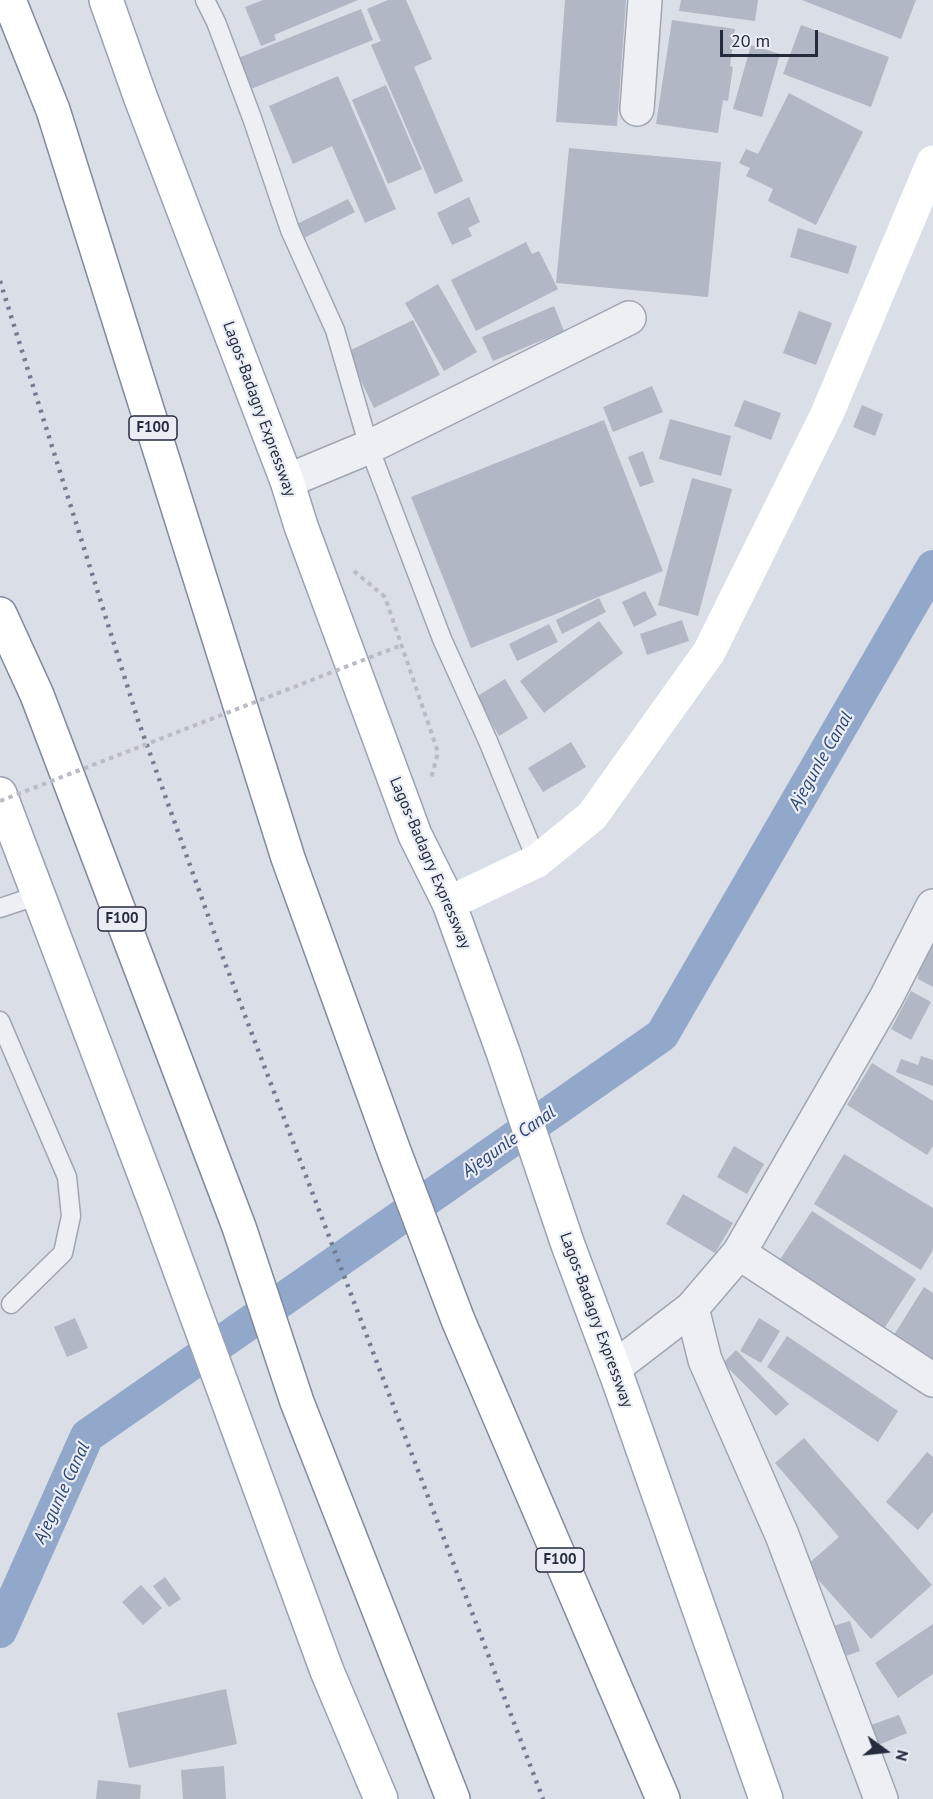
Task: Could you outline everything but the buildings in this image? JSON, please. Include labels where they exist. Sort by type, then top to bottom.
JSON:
[{"type":"main road","name":"F100","points":[[9,0],[53,110],[288,858],[394,1151],[458,1320],[663,1799]]},
{"type":"main road","name":"Lagos-Badagry Expressway","points":[[106,0],[140,96],[287,482],[300,526],[415,835],[449,903],[503,1052],[568,1245],[614,1368],[766,1799]]},
{"type":"main road","points":[[449,903],[537,861],[592,816],[709,652],[827,414],[933,162]]},
{"type":"main road","name":"F100","points":[[0,614],[37,695],[238,1227],[297,1402],[453,1799]]},
{"type":"main road","points":[[0,794],[156,1205],[327,1671],[381,1799]]},
{"type":"street","points":[[637,109],[645,0]]},
{"type":"street","points":[[287,482],[369,447],[629,318]]},
{"type":"street","points":[[614,1368],[692,1308],[739,1253],[886,998],[933,906]]},
{"type":"street","points":[[739,1253],[933,1380]]},
{"type":"street","points":[[692,1308],[705,1360],[782,1535],[881,1799]]},
{"type":"lane","points":[[205,0],[216,22],[252,118],[290,230],[334,330],[369,447],[442,639],[488,741],[537,861]]},
{"type":"lane","points":[[0,908],[39,895]]},
{"type":"lane","points":[[0,1021],[66,1177],[70,1216],[63,1252],[11,1304]]},
{"type":"path","points":[[351,569],[385,597],[438,752],[429,783]]},
{"type":"path","points":[[0,801],[402,645]]},
{"type":"waterway","name":"Ajegunle Canal","points":[[0,1631],[87,1436],[662,1035],[933,567]]},
{"type":"railway","points":[[0,281],[138,720],[225,963],[543,1799]]}]
